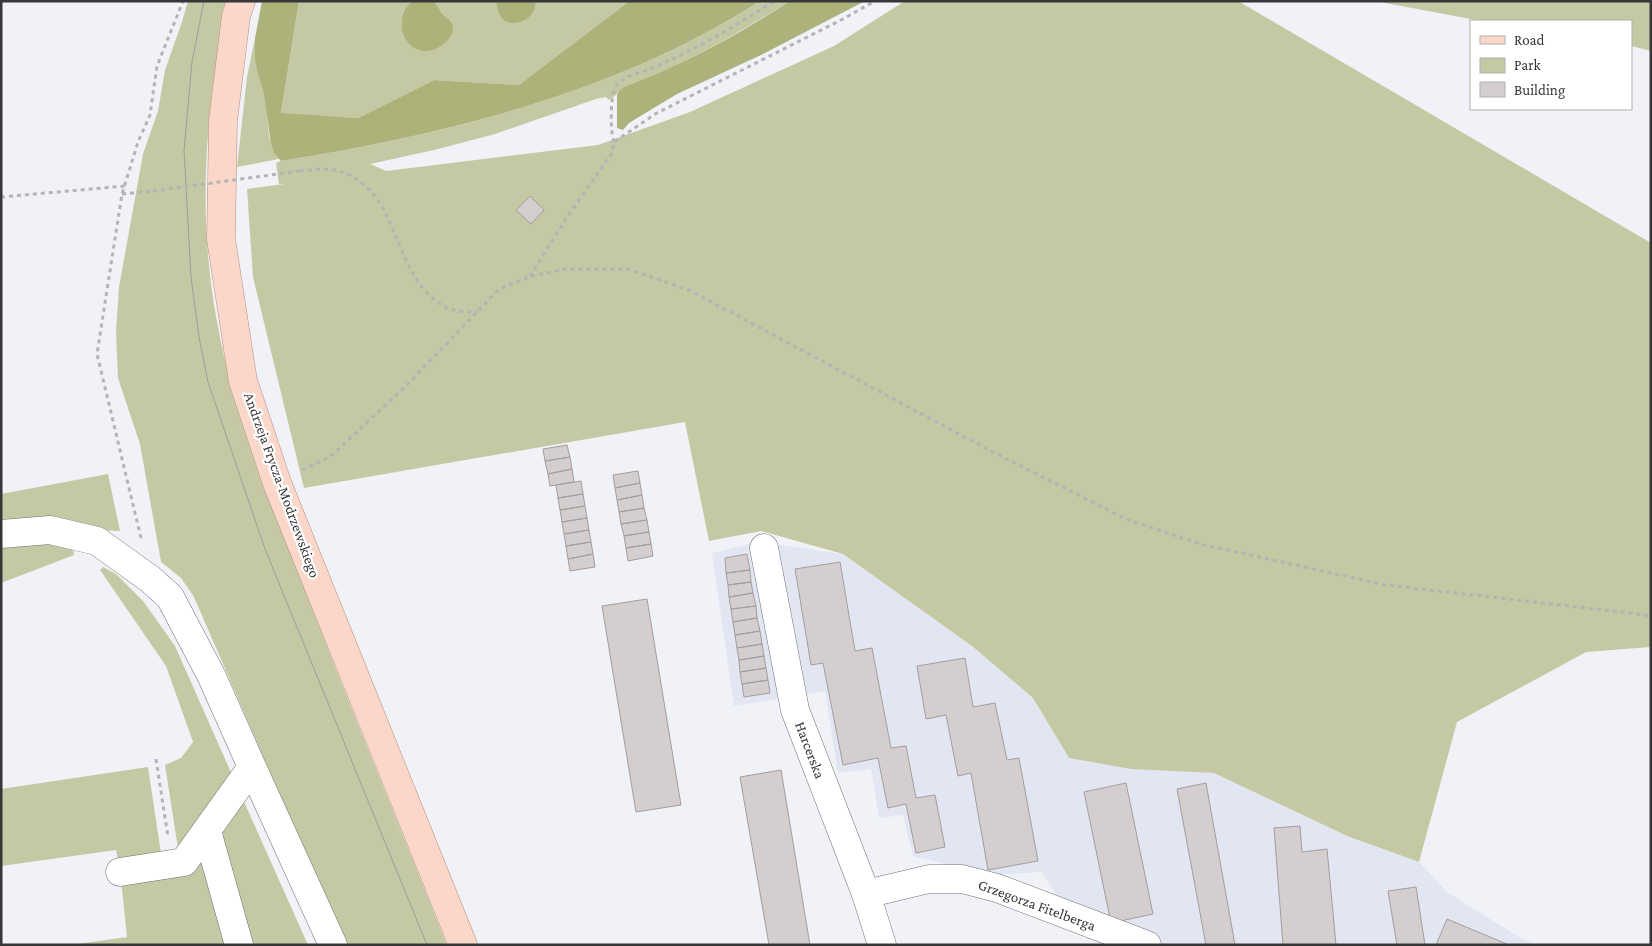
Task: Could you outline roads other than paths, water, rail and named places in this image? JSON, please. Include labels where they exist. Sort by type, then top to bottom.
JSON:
[{"type":"main road","name":"Andrzeja Frycza-Modrzewskiego","points":[[241,1],[236,16],[223,121],[221,239],[243,381],[277,483],[463,945]]},
{"type":"street","points":[[1,534],[50,530],[98,540],[150,579],[170,597],[212,677],[333,945]]},
{"type":"street","name":"Harcerska","points":[[764,548],[795,710],[866,894],[882,945]]},
{"type":"street","points":[[120,872],[184,862],[252,768]]},
{"type":"street","points":[[207,831],[239,945]]},
{"type":"street","name":"Grzegorza Fitelberga","points":[[866,894],[928,879],[962,879],[997,888],[1147,945]]},
{"type":"tram line","points":[[204,1],[192,62],[184,150],[191,277],[199,337],[208,382],[265,549],[427,945]]}]
